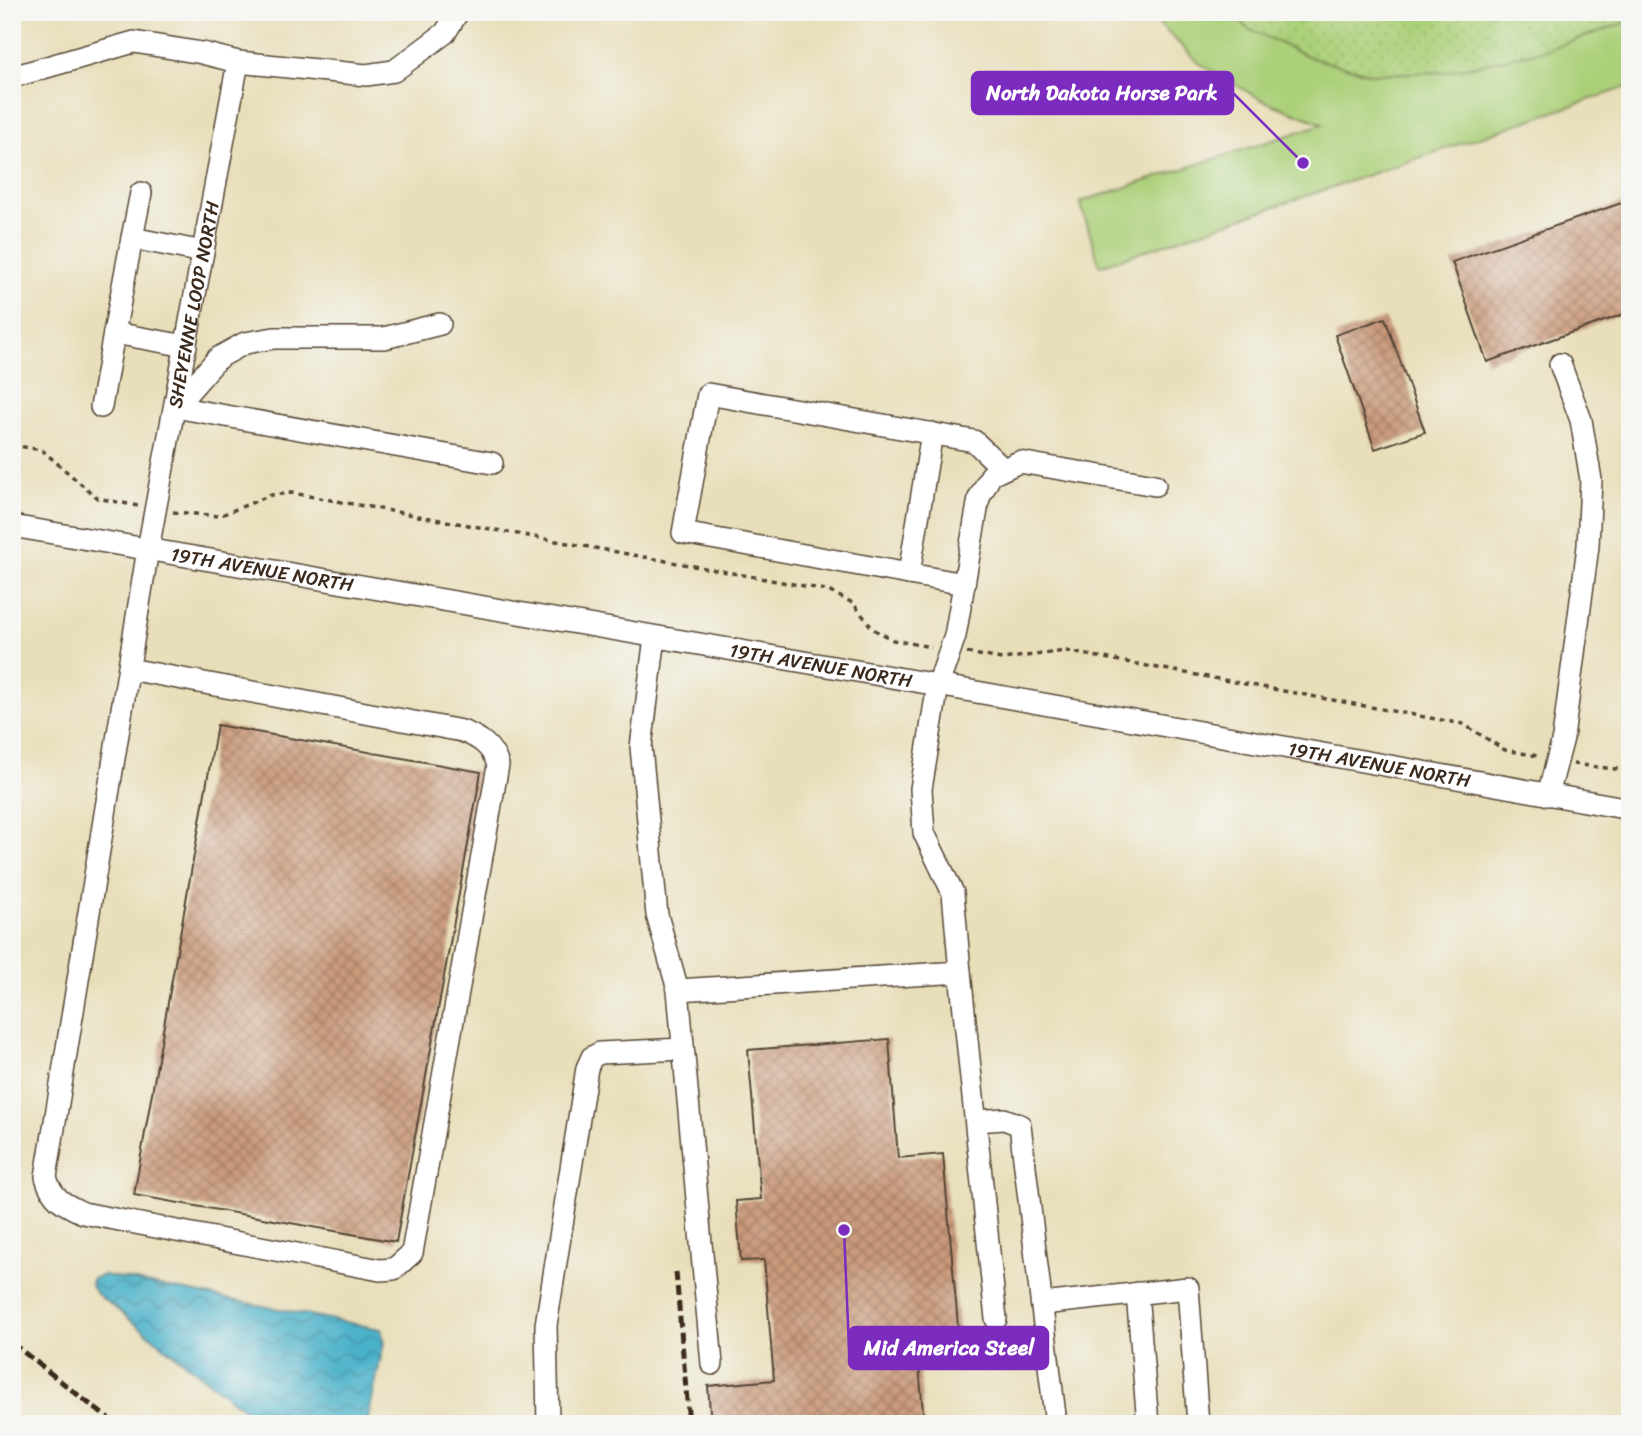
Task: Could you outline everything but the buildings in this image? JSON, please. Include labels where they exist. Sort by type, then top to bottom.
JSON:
[{"type":"street","points":[[12,77],[134,42],[238,62],[366,75],[394,71],[445,33],[458,12]]},
{"type":"street","name":"SHEYENNE LOOP NORTH","points":[[129,669],[461,731],[480,738],[494,753],[498,765],[412,1253],[394,1269],[380,1270],[133,1225],[83,1213],[51,1194],[46,1177],[148,549],[238,62]]},
{"type":"street","points":[[102,407],[141,193]]},
{"type":"street","points":[[132,238],[203,253]]},
{"type":"street","points":[[174,407],[218,358],[245,343],[274,338],[384,338],[440,324]]},
{"type":"street","points":[[114,333],[186,346]]},
{"type":"street","points":[[1548,794],[1563,738],[1588,546],[1591,480],[1581,420],[1560,364]]},
{"type":"street","points":[[964,584],[683,533],[708,394],[974,441],[1003,469]]},
{"type":"street","points":[[174,407],[492,464]]},
{"type":"street","points":[[909,574],[932,433]]},
{"type":"street","points":[[996,1319],[954,893],[924,833],[920,810],[920,789],[939,685],[950,650],[979,498],[991,475],[1019,462],[1155,485]]},
{"type":"street","name":"19TH AVENUE NORTH","points":[[12,526],[939,685],[1630,809]]},
{"type":"street","points":[[655,637],[641,747],[657,915],[678,989],[712,1363]]},
{"type":"street","points":[[678,989],[960,972]]},
{"type":"street","points":[[548,1424],[546,1325],[587,1068],[593,1057],[600,1053],[683,1049]]},
{"type":"street","points":[[977,1121],[1004,1119],[1020,1125],[1056,1424]]},
{"type":"street","points":[[1042,1304],[1188,1288],[1198,1424]]},
{"type":"street","points":[[1137,1293],[1148,1424]]},
{"type":"path","points":[[12,445],[42,450],[97,498],[156,509],[219,516],[271,495],[292,494],[827,590],[853,603],[873,629],[893,639],[1002,659],[1050,651],[1080,653],[1463,724],[1506,750],[1557,761],[1615,769],[1630,766]]},
{"type":"green space","points":[[1147,12],[1230,12],[1248,29],[1312,58],[1372,74],[1445,72],[1546,50],[1630,21],[1630,86],[1100,266],[1080,202],[1323,124],[1262,100],[1199,63]]},
{"type":"green space","points":[[1230,12],[1630,12],[1630,21],[1546,50],[1445,72],[1372,74],[1312,58],[1248,29]]},
{"type":"water","points":[[104,1275],[381,1329],[384,1342],[367,1424],[263,1424],[96,1293],[91,1286],[92,1279]]},
{"type":"railway","points":[[676,1272],[689,1424]]},
{"type":"railway","points":[[12,1343],[115,1424]]},
{"type":"place","name":"North Dakota Horse Park","points":[[1303,163]]},
{"type":"place","name":"Mid America Steel","points":[[844,1230]]}]
